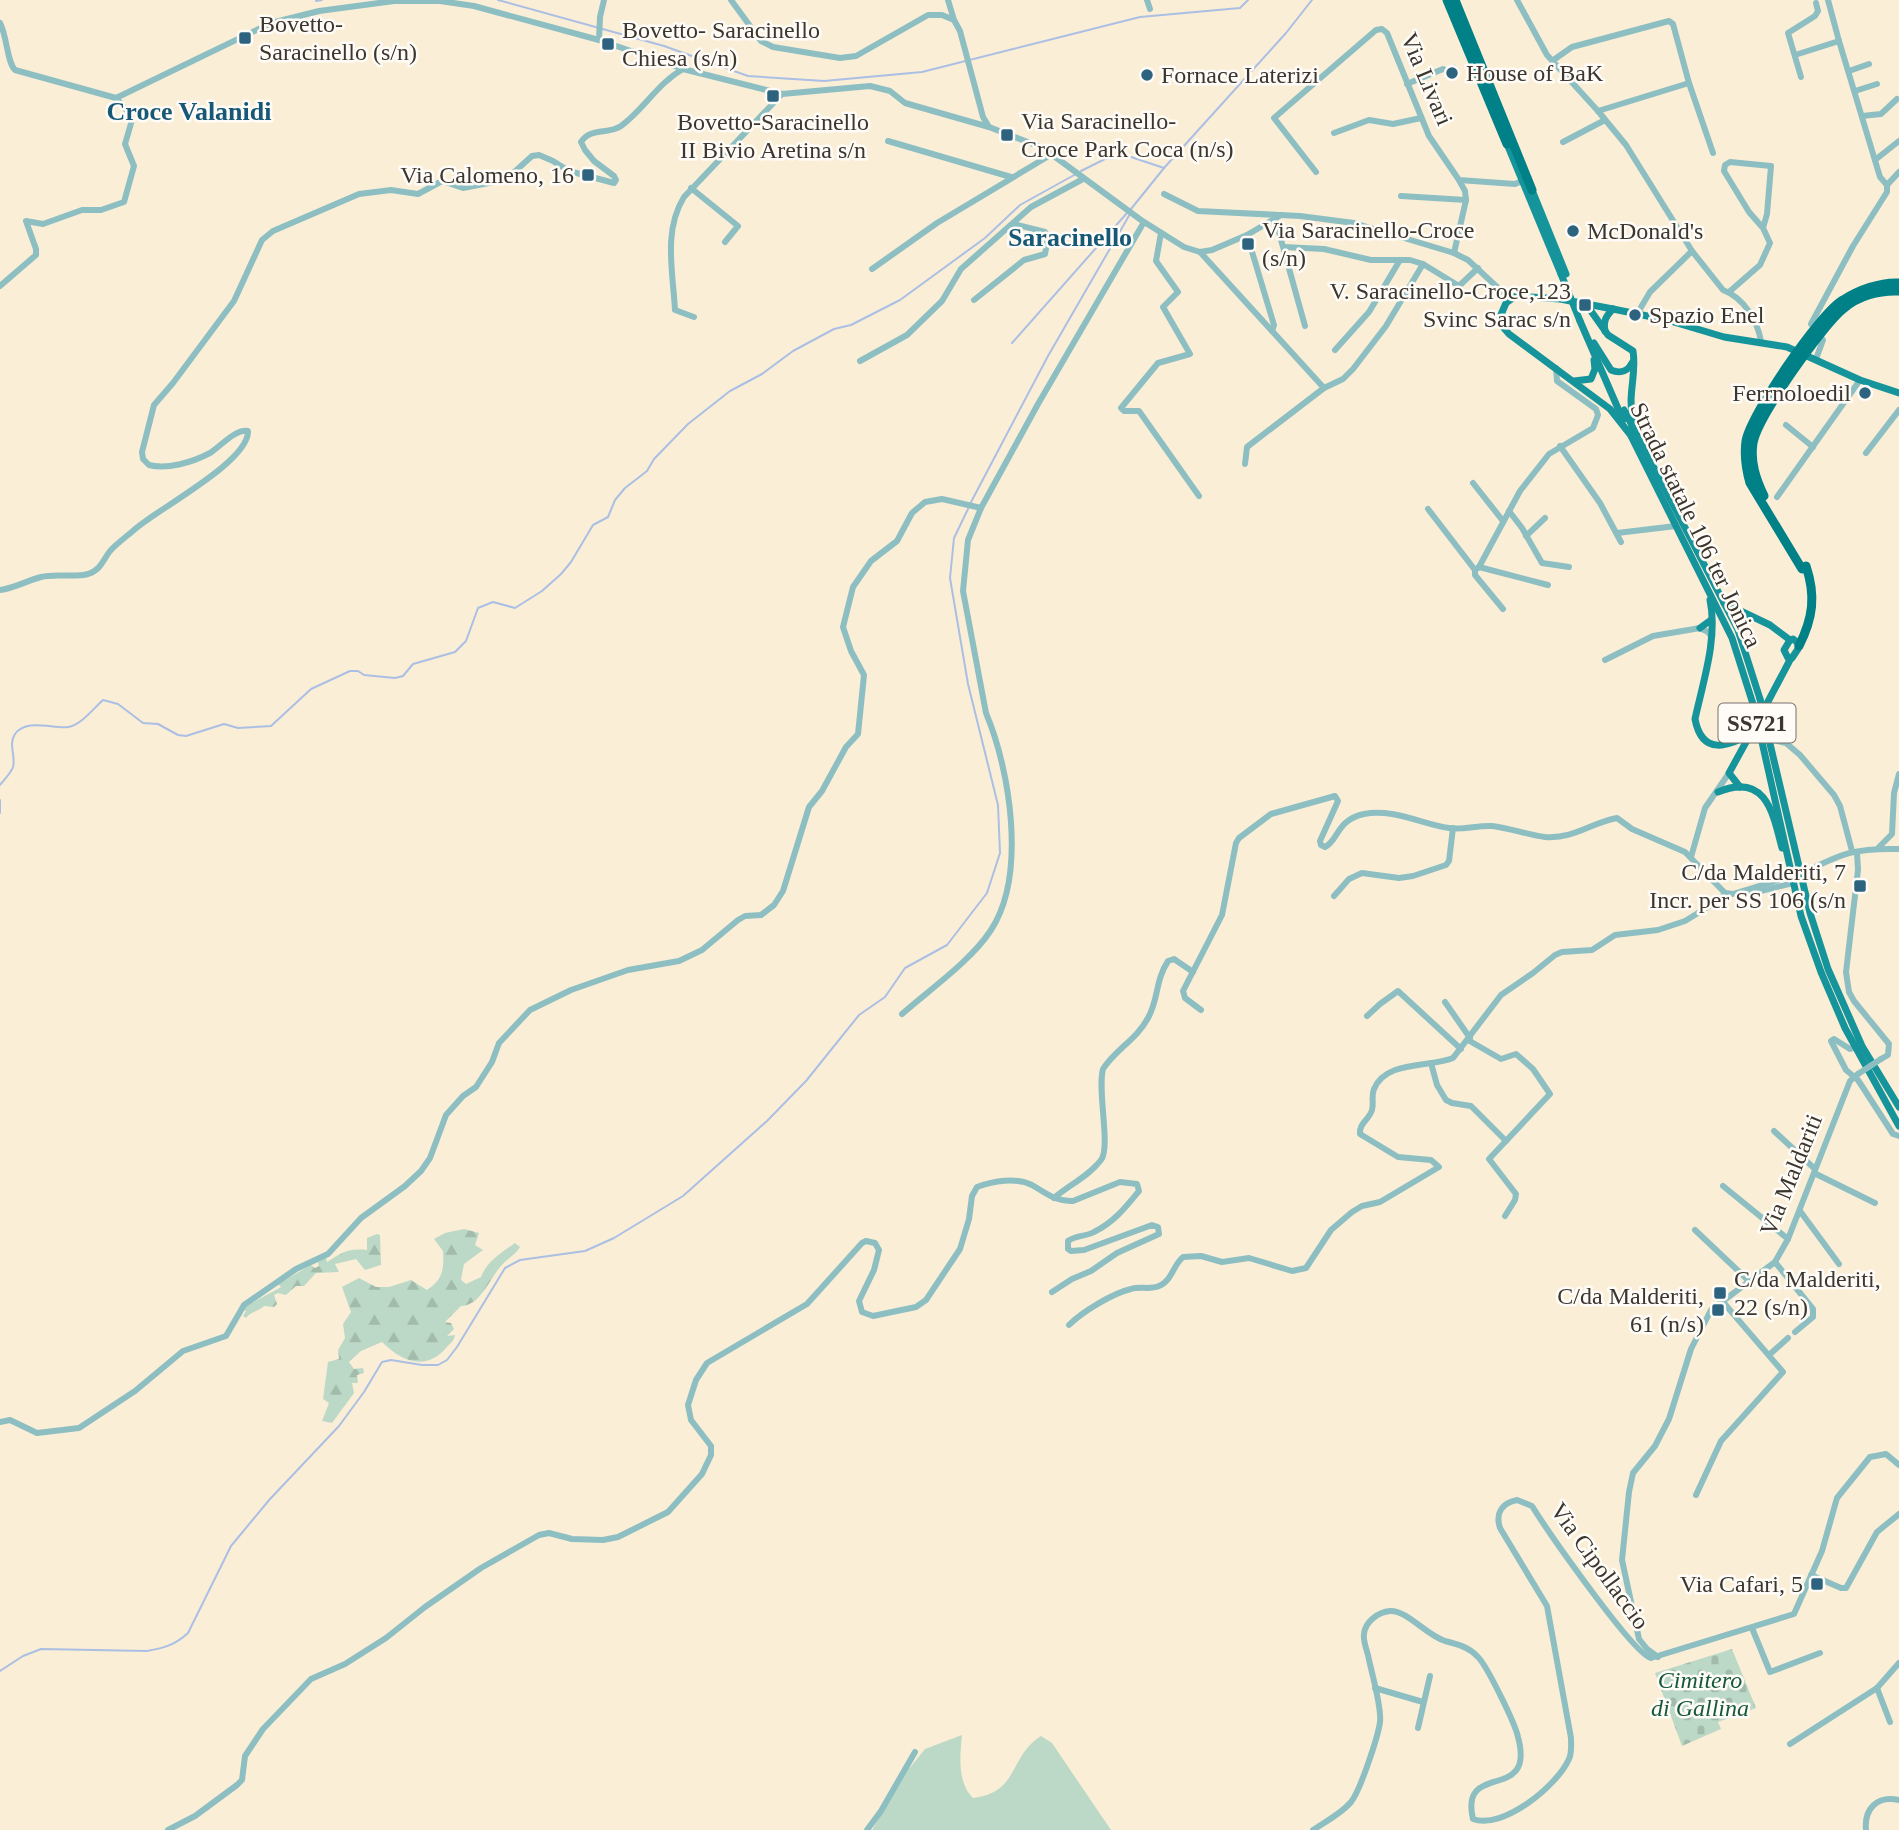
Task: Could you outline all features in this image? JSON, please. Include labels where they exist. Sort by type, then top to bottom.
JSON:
[{"type":"highway","points":[[1447,0],[1510,143]]},
{"type":"highway","points":[[1455,0],[1510,143]]},
{"type":"highway","name":"Strada statale 106 ter Jonica","points":[[1510,143],[1532,190]]},
{"type":"highway","name":"SS721","points":[[1804,568],[1751,483],[1746,469],[1745,454],[1752,422],[1820,320],[1841,300],[1866,288],[1899,283]]},
{"type":"highway","name":"SS721","points":[[1794,641],[1808,614],[1808,589],[1804,568],[1753,469],[1757,428],[1825,326],[1844,307],[1874,293],[1899,291]]},
{"type":"main road","name":"Strada statale 106 ter Jonica","points":[[1510,143],[1522,181],[1632,434],[1732,638],[1757,702]]},
{"type":"main road","name":"Strada statale 106 ter Jonica","points":[[1532,190],[1563,274]]},
{"type":"main road","points":[[1632,434],[1610,409],[1509,334],[1500,317],[1510,299],[1517,296],[1560,299],[1637,314],[1724,337],[1787,347],[1860,380],[1899,393]]},
{"type":"main road","points":[[1586,304],[1613,339],[1630,347],[1634,355],[1630,393],[1632,434]]},
{"type":"main road","points":[[1602,307],[1602,326]]},
{"type":"main road","points":[[1602,326],[1613,309]]},
{"type":"main road","points":[[1574,381],[1591,379],[1595,369],[1594,347],[1599,347],[1609,368],[1616,372],[1628,369],[1634,355]]},
{"type":"main road","name":"Strada statale 106 ter Jonica","points":[[1632,434],[1738,630],[1757,702],[1801,916],[1821,972],[1855,1046],[1899,1126]]},
{"type":"main road","points":[[1708,589],[1713,611],[1711,636],[1695,719],[1696,727],[1700,735],[1715,746],[1730,745],[1762,734]]},
{"type":"main road","points":[[1724,603],[1770,625],[1794,641]]},
{"type":"main road","points":[[1700,628],[1712,620]]},
{"type":"main road","name":"SS721","points":[[1788,656],[1795,655],[1794,641]]},
{"type":"main road","name":"SS721","points":[[1788,656],[1784,650],[1794,641]]},
{"type":"main road","name":"SS721","points":[[1730,773],[1762,734],[1788,656]]},
{"type":"main road","name":"Strada statale 106 ter Jonica","points":[[1762,734],[1810,913],[1828,969],[1862,1046],[1899,1107]]},
{"type":"main road","points":[[1730,773],[1740,787]]},
{"type":"main road","points":[[1718,792],[1729,787],[1740,787],[1752,790],[1769,804],[1784,855],[1789,858]]},
{"type":"street","points":[[599,40],[604,0]]},
{"type":"street","points":[[731,0],[761,41],[773,47],[840,58],[856,56],[928,15],[942,15],[954,20]]},
{"type":"street","points":[[1147,0],[1150,9]]},
{"type":"street","points":[[1517,0],[1552,61],[1626,145],[1692,251],[1723,290],[1730,292],[1749,311],[1762,341]]},
{"type":"street","points":[[1816,359],[1823,340],[1811,324],[1853,246],[1887,192],[1887,185],[1880,177],[1828,0]]},
{"type":"street","points":[[116,99],[271,23],[319,11],[382,2],[440,1],[474,6],[599,40],[683,69],[782,94],[870,86],[890,91],[905,103],[989,127],[1043,148],[1161,233],[1184,247],[1200,252],[1212,250],[1247,235],[1278,217]]},
{"type":"street","points":[[950,1],[983,117],[989,127]]},
{"type":"street","points":[[1801,77],[1788,33],[1815,16],[1818,11],[1816,3]]},
{"type":"street","points":[[1552,61],[1572,47],[1669,21],[1673,24],[1689,83],[1713,153]]},
{"type":"street","points":[[0,23],[8,42],[10,65],[15,70],[116,99],[132,120],[125,144],[134,166],[127,198],[121,204],[101,210],[82,210],[43,223],[26,221],[36,255],[0,286]]},
{"type":"street","name":"Via Livari","points":[[1316,172],[1275,123],[1274,118],[1376,30],[1382,29],[1387,33],[1429,136],[1459,180],[1466,200]]},
{"type":"street","points":[[1795,55],[1839,41]]},
{"type":"street","points":[[1849,71],[1869,64]]},
{"type":"street","points":[[1407,84],[1443,69],[1448,71],[1454,68]]},
{"type":"street","points":[[0,590],[16,588],[41,577],[89,573],[102,566],[111,550],[144,521],[205,481],[227,463],[247,439],[248,430],[240,430],[208,454],[170,466],[149,465],[143,459],[142,452],[154,405],[234,301],[252,259],[268,234],[359,194],[391,190],[418,194],[442,181],[463,188],[472,187],[512,175],[532,156],[539,155],[554,160],[569,171],[614,183],[614,176],[584,150],[583,139],[592,133],[620,127],[670,77],[683,69]]},
{"type":"street","points":[[1598,111],[1689,83]]},
{"type":"street","points":[[1855,91],[1877,84]]},
{"type":"street","points":[[694,317],[675,310],[671,248],[678,206],[691,188],[782,94]]},
{"type":"street","points":[[1862,116],[1881,114],[1897,99]]},
{"type":"street","points":[[1334,133],[1369,120],[1393,124],[1421,118]]},
{"type":"street","points":[[1563,142],[1605,120]]},
{"type":"street","points":[[888,141],[1011,177]]},
{"type":"street","points":[[1875,160],[1899,141]]},
{"type":"street","points":[[872,269],[937,223],[1052,154]]},
{"type":"street","points":[[1730,292],[1760,265],[1770,243],[1763,228],[1749,212],[1724,172],[1730,162],[1771,166],[1767,214],[1763,228]]},
{"type":"street","points":[[1887,185],[1899,172]]},
{"type":"street","points":[[860,360],[907,335],[942,302],[961,269],[1031,207],[1082,178]]},
{"type":"street","points":[[1459,180],[1515,184],[1522,181]]},
{"type":"street","points":[[691,188],[738,226],[725,242]]},
{"type":"street","points":[[1164,194],[1198,211],[1353,223],[1454,253],[1478,268],[1510,299]]},
{"type":"street","points":[[1401,196],[1466,200],[1454,253]]},
{"type":"street","points":[[1278,217],[1305,326]]},
{"type":"street","points":[[902,1014],[933,989],[990,932],[1002,909],[1007,886],[1012,835],[1011,815],[992,728],[986,713],[963,591],[968,540],[981,508],[1143,221]]},
{"type":"street","points":[[974,300],[1024,260],[1045,254],[1048,237],[1045,232],[1014,224]]},
{"type":"street","points":[[1161,233],[1156,261],[1178,292],[1163,307],[1190,355],[1158,363],[1121,408],[1124,411],[1139,411],[1199,496]]},
{"type":"street","points":[[1247,235],[1274,326],[1272,331]]},
{"type":"street","points":[[1284,247],[1324,249],[1371,260],[1404,259],[1423,264],[1459,286],[1478,268]]},
{"type":"street","points":[[1637,314],[1650,292],[1692,251]]},
{"type":"street","points":[[1200,252],[1324,388]]},
{"type":"street","points":[[1335,350],[1369,312],[1400,260]]},
{"type":"street","points":[[1245,464],[1247,447],[1324,388],[1343,379],[1353,369],[1386,327],[1423,264]]},
{"type":"street","points":[[1503,609],[1475,575],[1477,568],[1520,491],[1541,464],[1560,446],[1593,428],[1598,415],[1596,409],[1557,381],[1556,368]]},
{"type":"street","points":[[1776,497],[1860,380]]},
{"type":"street","points":[[1866,453],[1899,410]]},
{"type":"street","points":[[1786,425],[1813,447]]},
{"type":"street","points":[[1560,446],[1600,503],[1621,542]]},
{"type":"street","points":[[1473,483],[1503,521]]},
{"type":"street","points":[[0,1422],[10,1420],[37,1433],[79,1428],[135,1391],[183,1351],[226,1336],[244,1305],[296,1269],[328,1254],[361,1218],[421,1171],[430,1158],[446,1115],[463,1096],[476,1087],[492,1062],[499,1042],[530,1010],[571,990],[628,970],[679,961],[702,950],[745,916],[768,912],[783,891],[809,807],[822,791],[846,747],[858,734],[864,675],[851,651],[843,627],[853,587],[871,561],[897,541],[912,513],[925,502],[942,499],[981,508]]},
{"type":"street","points":[[1428,509],[1477,568],[1548,585]]},
{"type":"street","points":[[1509,511],[1542,564],[1569,567]]},
{"type":"street","points":[[1526,536],[1545,518]]},
{"type":"street","points":[[1617,533],[1676,526]]},
{"type":"street","points":[[1605,660],[1653,636],[1700,628],[1711,636]]},
{"type":"street","points":[[1762,734],[1786,743],[1834,794],[1854,851],[1858,870],[1847,982],[1854,1001],[1889,1044],[1888,1055],[1855,1075]]},
{"type":"street","name":"SS721","points":[[1691,857],[1705,808],[1730,773]]},
{"type":"street","points":[[1879,848],[1892,834],[1899,774]]},
{"type":"street","points":[[1202,1010],[1183,995],[1183,991],[1222,915],[1236,843],[1271,814],[1335,796],[1338,801],[1320,841],[1325,847],[1341,825],[1365,814],[1383,813],[1453,828],[1490,826],[1537,835],[1569,837],[1617,818],[1633,830],[1685,852],[1725,893],[1745,891],[1785,878]]},
{"type":"street","points":[[1334,896],[1349,879],[1362,873],[1399,878],[1446,865],[1449,861],[1453,828]]},
{"type":"street","points":[[1803,873],[1841,854],[1879,848],[1899,849]]},
{"type":"street","points":[[1745,891],[1749,894],[1793,883]]},
{"type":"street","points":[[1069,1325],[1084,1312],[1121,1293],[1133,1288],[1157,1287],[1165,1283],[1183,1257],[1201,1256],[1222,1262],[1248,1258],[1292,1271],[1306,1268],[1331,1230],[1352,1212],[1362,1206],[1380,1202],[1439,1167],[1431,1160],[1398,1157],[1362,1137],[1359,1129],[1372,1110],[1373,1092],[1382,1076],[1392,1071],[1449,1059],[1461,1049],[1501,995],[1534,974],[1555,955],[1592,950],[1615,935],[1658,930],[1685,922],[1721,899],[1725,893]]},
{"type":"street","points":[[1054,1198],[1090,1171],[1105,1154],[1101,1101],[1103,1069],[1140,1031],[1146,1021],[1156,1001],[1156,989],[1163,969],[1168,961],[1174,959],[1193,972]]},
{"type":"street","points":[[1367,1016],[1398,991],[1461,1049]]},
{"type":"street","points":[[1444,1002],[1469,1039],[1501,1059],[1516,1054],[1533,1069],[1550,1094],[1489,1159],[1516,1194],[1516,1200],[1505,1216]]},
{"type":"street","points":[[1855,1046],[1850,1049],[1834,1039],[1831,1041],[1846,1070],[1855,1075],[1893,1134],[1899,1136]]},
{"type":"street","points":[[1431,1063],[1437,1085],[1446,1100],[1471,1106],[1506,1141]]},
{"type":"street","name":"Via Maldariti","points":[[1658,1657],[1639,1639],[1622,1560],[1633,1473],[1655,1446],[1669,1419],[1691,1349],[1703,1323],[1712,1310],[1775,1262],[1788,1239],[1855,1075]]},
{"type":"street","points":[[1774,1131],[1814,1171],[1875,1203]]},
{"type":"street","points":[[168,1830],[195,1816],[237,1786],[242,1780],[245,1756],[264,1729],[311,1679],[345,1664],[386,1638],[481,1568],[539,1535],[549,1533],[572,1539],[603,1540],[618,1537],[668,1512],[702,1474],[711,1455],[711,1446],[691,1420],[688,1405],[696,1380],[707,1363],[807,1304],[862,1243],[875,1243],[879,1250],[874,1270],[859,1301],[862,1312],[873,1316],[916,1307],[929,1297],[960,1249],[969,1219],[972,1196],[977,1187],[990,1183],[1021,1181],[1054,1198],[1073,1201],[1120,1182],[1133,1183],[1139,1187],[1139,1191],[1113,1222],[1093,1233],[1068,1241],[1068,1249],[1084,1250],[1156,1225],[1160,1230],[1154,1238],[1117,1253],[1052,1292]]},
{"type":"street","points":[[1723,1186],[1788,1239]]},
{"type":"street","points":[[1800,1211],[1839,1264]]},
{"type":"street","points":[[1695,1230],[1751,1282]]},
{"type":"street","points":[[1775,1262],[1814,1309],[1813,1317],[1795,1332]]},
{"type":"street","points":[[1696,1495],[1721,1441],[1783,1372],[1723,1302]]},
{"type":"street","points":[[1769,1355],[1788,1338]]},
{"type":"street","points":[[1658,1657],[1794,1614],[1822,1551],[1837,1498],[1870,1457],[1885,1454],[1899,1465]]},
{"type":"street","name":"Via Cipollaccio","points":[[1313,1830],[1349,1804],[1357,1793],[1380,1721],[1363,1635],[1369,1622],[1388,1611],[1409,1618],[1434,1637],[1460,1645],[1479,1658],[1518,1736],[1520,1759],[1517,1770],[1510,1777],[1476,1790],[1469,1804],[1473,1819],[1485,1826],[1495,1826],[1541,1799],[1571,1757],[1571,1738],[1547,1606],[1497,1521],[1503,1506],[1517,1500],[1532,1506],[1633,1645],[1644,1657],[1658,1657]]},
{"type":"street","points":[[1811,1575],[1846,1588],[1877,1532],[1899,1514]]},
{"type":"street","points":[[1752,1628],[1770,1672],[1820,1653]]},
{"type":"street","points":[[1790,1744],[1877,1688],[1899,1663]]},
{"type":"street","points":[[1418,1728],[1430,1676]]},
{"type":"street","points":[[1375,1688],[1423,1702]]},
{"type":"street","points":[[1877,1688],[1890,1722]]},
{"type":"street","points":[[867,1830],[915,1752]]},
{"type":"street","points":[[1866,1830],[1866,1814],[1874,1803],[1888,1798],[1899,1800]]},
{"type":"green space","points":[[464,1229],[479,1233],[475,1245],[483,1250],[464,1264],[461,1280],[466,1284],[481,1277],[491,1262],[515,1243],[520,1247],[500,1267],[474,1302],[461,1306],[445,1322],[451,1323],[454,1329],[447,1336],[455,1335],[452,1342],[438,1355],[422,1362],[413,1361],[405,1359],[382,1342],[361,1351],[349,1362],[354,1369],[363,1368],[364,1373],[357,1375],[358,1383],[352,1383],[354,1393],[332,1423],[322,1421],[329,1403],[323,1399],[328,1362],[339,1359],[338,1350],[345,1338],[343,1324],[351,1312],[342,1287],[359,1278],[376,1287],[389,1287],[411,1280],[427,1290],[436,1282],[443,1269],[443,1251],[434,1239],[445,1233]]},
{"type":"green space","points":[[380,1235],[381,1265],[365,1270],[356,1259],[335,1264],[339,1272],[316,1273],[304,1286],[296,1286],[286,1295],[274,1295],[277,1304],[274,1307],[264,1306],[246,1318],[243,1316],[246,1311],[243,1309],[281,1287],[278,1284],[311,1265],[315,1268],[319,1266],[318,1262],[326,1258],[327,1262],[346,1252],[367,1250],[367,1238]]},
{"type":"green space","name":"Cimitero di Gallina","points":[[1732,1649],[1756,1708],[1718,1722],[1721,1729],[1682,1746],[1655,1673]]},
{"type":"green space","points":[[962,1735],[962,1777],[973,1798],[999,1789],[1023,1754],[1041,1736],[1052,1743],[1111,1830],[872,1830],[908,1770],[925,1749]]},
{"type":"waterway","points":[[316,1],[322,0]]},
{"type":"waterway","points":[[498,0],[664,46],[748,76],[824,81],[922,72],[1140,17],[1240,8],[1248,0]]},
{"type":"waterway","points":[[1131,209],[1312,0]]},
{"type":"waterway","points":[[1081,171],[1105,159],[1131,157],[1164,168]]},
{"type":"waterway","points":[[0,785],[13,767],[12,742],[20,729],[33,725],[73,726],[103,700],[118,704],[143,723],[158,724],[178,735],[186,736],[224,724],[238,728],[271,726],[311,689],[350,671],[395,678],[403,676],[413,664],[455,652],[466,641],[478,608],[493,602],[515,608],[542,591],[561,574],[593,525],[608,517],[615,500],[625,488],[647,471],[654,459],[688,424],[730,391],[834,329],[851,325],[900,300],[985,238],[1020,205],[1076,174]]},
{"type":"waterway","points":[[1012,343],[1127,213]]},
{"type":"waterway","points":[[970,504],[1048,356],[1130,214]]},
{"type":"waterway","points":[[0,1671],[23,1656],[41,1649],[147,1651],[159,1649],[183,1637],[188,1633],[231,1546],[270,1499],[339,1426],[382,1362],[391,1360],[438,1365],[447,1360],[457,1347],[505,1268],[520,1260],[585,1251],[614,1238],[683,1196],[767,1121],[806,1081],[859,1015],[885,997],[905,968],[947,945],[987,893],[1000,853],[998,805],[968,684],[950,578],[954,538],[968,509]]},
{"type":"waterway","points":[[0,800],[0,813]]},
{"type":"place","name":"Bovetto- Saracinello (s/n)","points":[[245,38]]},
{"type":"place","name":"Bovetto- Saracinello Chiesa (s/n)","points":[[608,44]]},
{"type":"place","name":"House of BaK","points":[[1452,73]]},
{"type":"place","name":"Fornace Laterizi","points":[[1147,75]]},
{"type":"place","name":"Bovetto-Saracinello II Bivio Aretina s/n","points":[[773,96]]},
{"type":"place","name":"Via Saracinello- Croce Park Coca (n/s)","points":[[1007,135]]},
{"type":"place","name":"Via Calomeno, 16","points":[[588,175]]},
{"type":"place","name":"McDonald's","points":[[1573,231]]},
{"type":"place","name":"Via Saracinello-Croce (s/n)","points":[[1248,244]]},
{"type":"place","name":"V. Saracinello-Croce,123 Svinc Sarac s/n","points":[[1585,305]]},
{"type":"place","name":"Spazio Enel","points":[[1635,315]]},
{"type":"place","name":"Ferrnoloedil","points":[[1865,393]]},
{"type":"place","name":"C/da Malderiti, 7 Incr. per SS 106 (s/n","points":[[1860,886]]},
{"type":"place","name":"C/da Malderiti, 22 (s/n)","points":[[1720,1293]]},
{"type":"place","name":"C/da Malderiti, 61 (n/s)","points":[[1718,1310]]},
{"type":"place","name":"Via Cafari, 5","points":[[1817,1584]]},
{"type":"district","name":"Croce Valanidi","points":[[189,111]]},
{"type":"district","name":"Saracinello","points":[[1070,237]]}]
